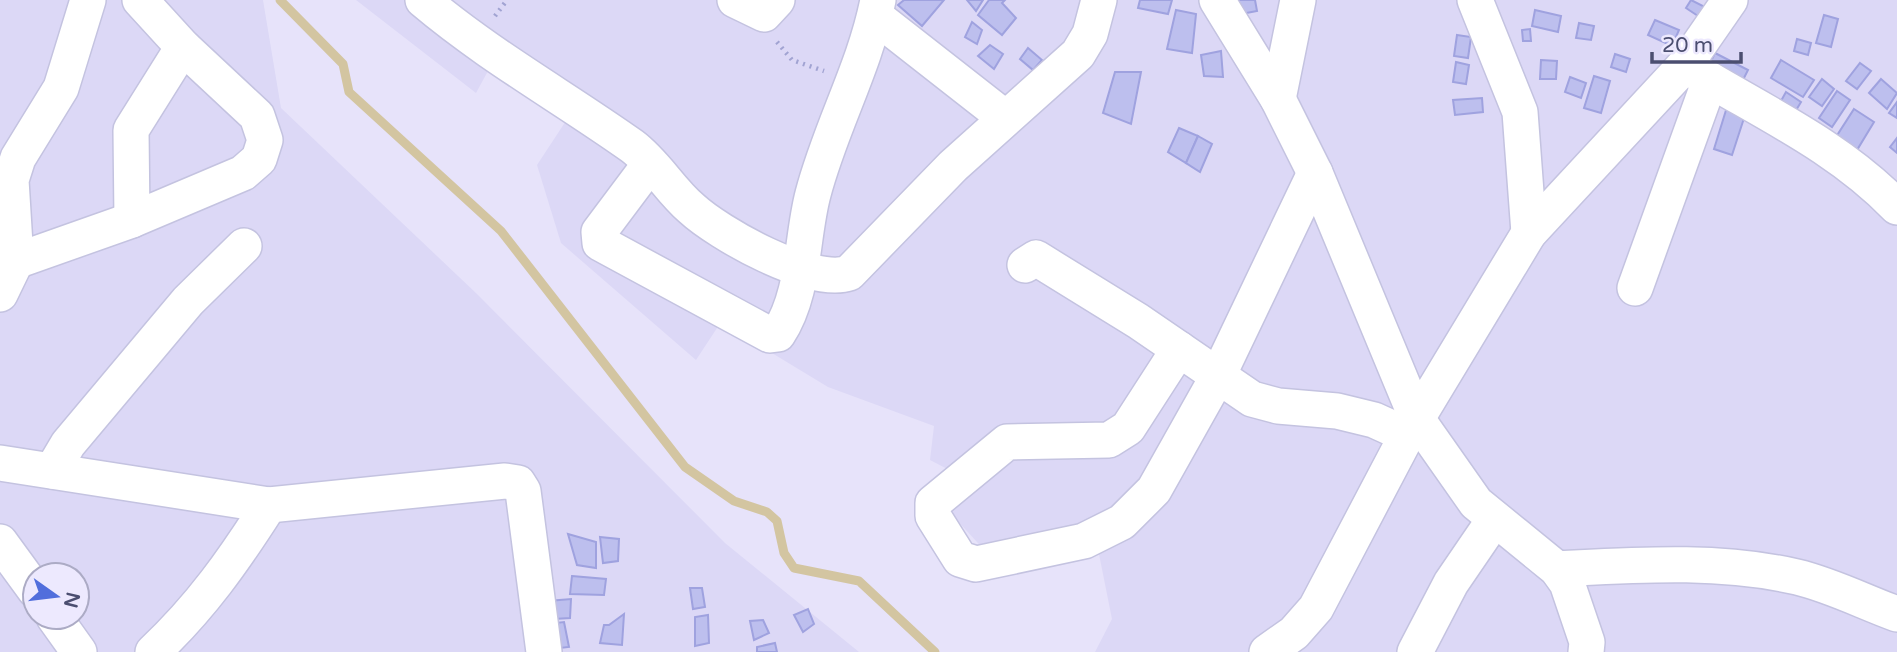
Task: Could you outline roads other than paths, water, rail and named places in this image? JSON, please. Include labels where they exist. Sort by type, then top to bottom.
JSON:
[{"type":"street","points":[[0,293],[16,261],[11,202],[14,170],[18,158],[61,88],[88,0]]},
{"type":"street","points":[[16,261],[132,220],[243,173],[259,159],[265,140],[257,116],[183,47],[141,0]]},
{"type":"street","points":[[423,0],[475,41],[636,149],[691,209],[738,241],[802,268],[832,275],[849,273],[1004,117],[1078,54],[1090,34],[1099,0]]},
{"type":"street","points":[[1217,0],[1278,99],[1315,173],[1412,427],[1476,503],[1557,569],[1567,583],[1593,649]]},
{"type":"street","points":[[1278,99],[1298,0]]},
{"type":"street","points":[[1475,0],[1520,112],[1530,233]]},
{"type":"street","points":[[1635,288],[1697,73],[1730,0]]},
{"type":"street","points":[[650,164],[599,232],[597,238],[600,243],[769,335],[778,334],[784,325],[802,268],[813,193],[855,80],[877,8],[1004,117]]},
{"type":"street","points":[[132,220],[131,130],[183,47]]},
{"type":"street","points":[[1267,652],[1293,633],[1316,608],[1412,427],[1530,233],[1697,73]]},
{"type":"street","points":[[1697,73],[1793,125],[1868,178],[1897,208]]},
{"type":"street","points":[[1179,349],[1128,428],[1110,440],[1007,442],[933,503],[933,516],[960,559],[976,564],[1084,541],[1122,523],[1154,490],[1218,376],[1315,173]]},
{"type":"street","points":[[52,471],[68,444],[188,302],[244,246]]},
{"type":"street","points":[[1025,265],[1036,258],[1252,399],[1278,406],[1349,414],[1412,427]]},
{"type":"street","points":[[0,463],[269,505],[505,481],[518,483],[523,491],[544,652]]},
{"type":"street","points":[[153,652],[226,573],[269,505]]},
{"type":"street","points":[[1415,652],[1451,583],[1494,520]]},
{"type":"street","points":[[0,542],[21,571]]},
{"type":"street","points":[[1557,569],[1675,562],[1732,568],[1798,577],[1897,614]]},
{"type":"street","points":[[64,631],[79,652]]},
{"type":"waterway","points":[[280,0],[343,64],[349,92],[501,231],[685,467],[734,501],[767,512],[777,521],[784,553],[794,568],[859,581],[935,652]]}]
